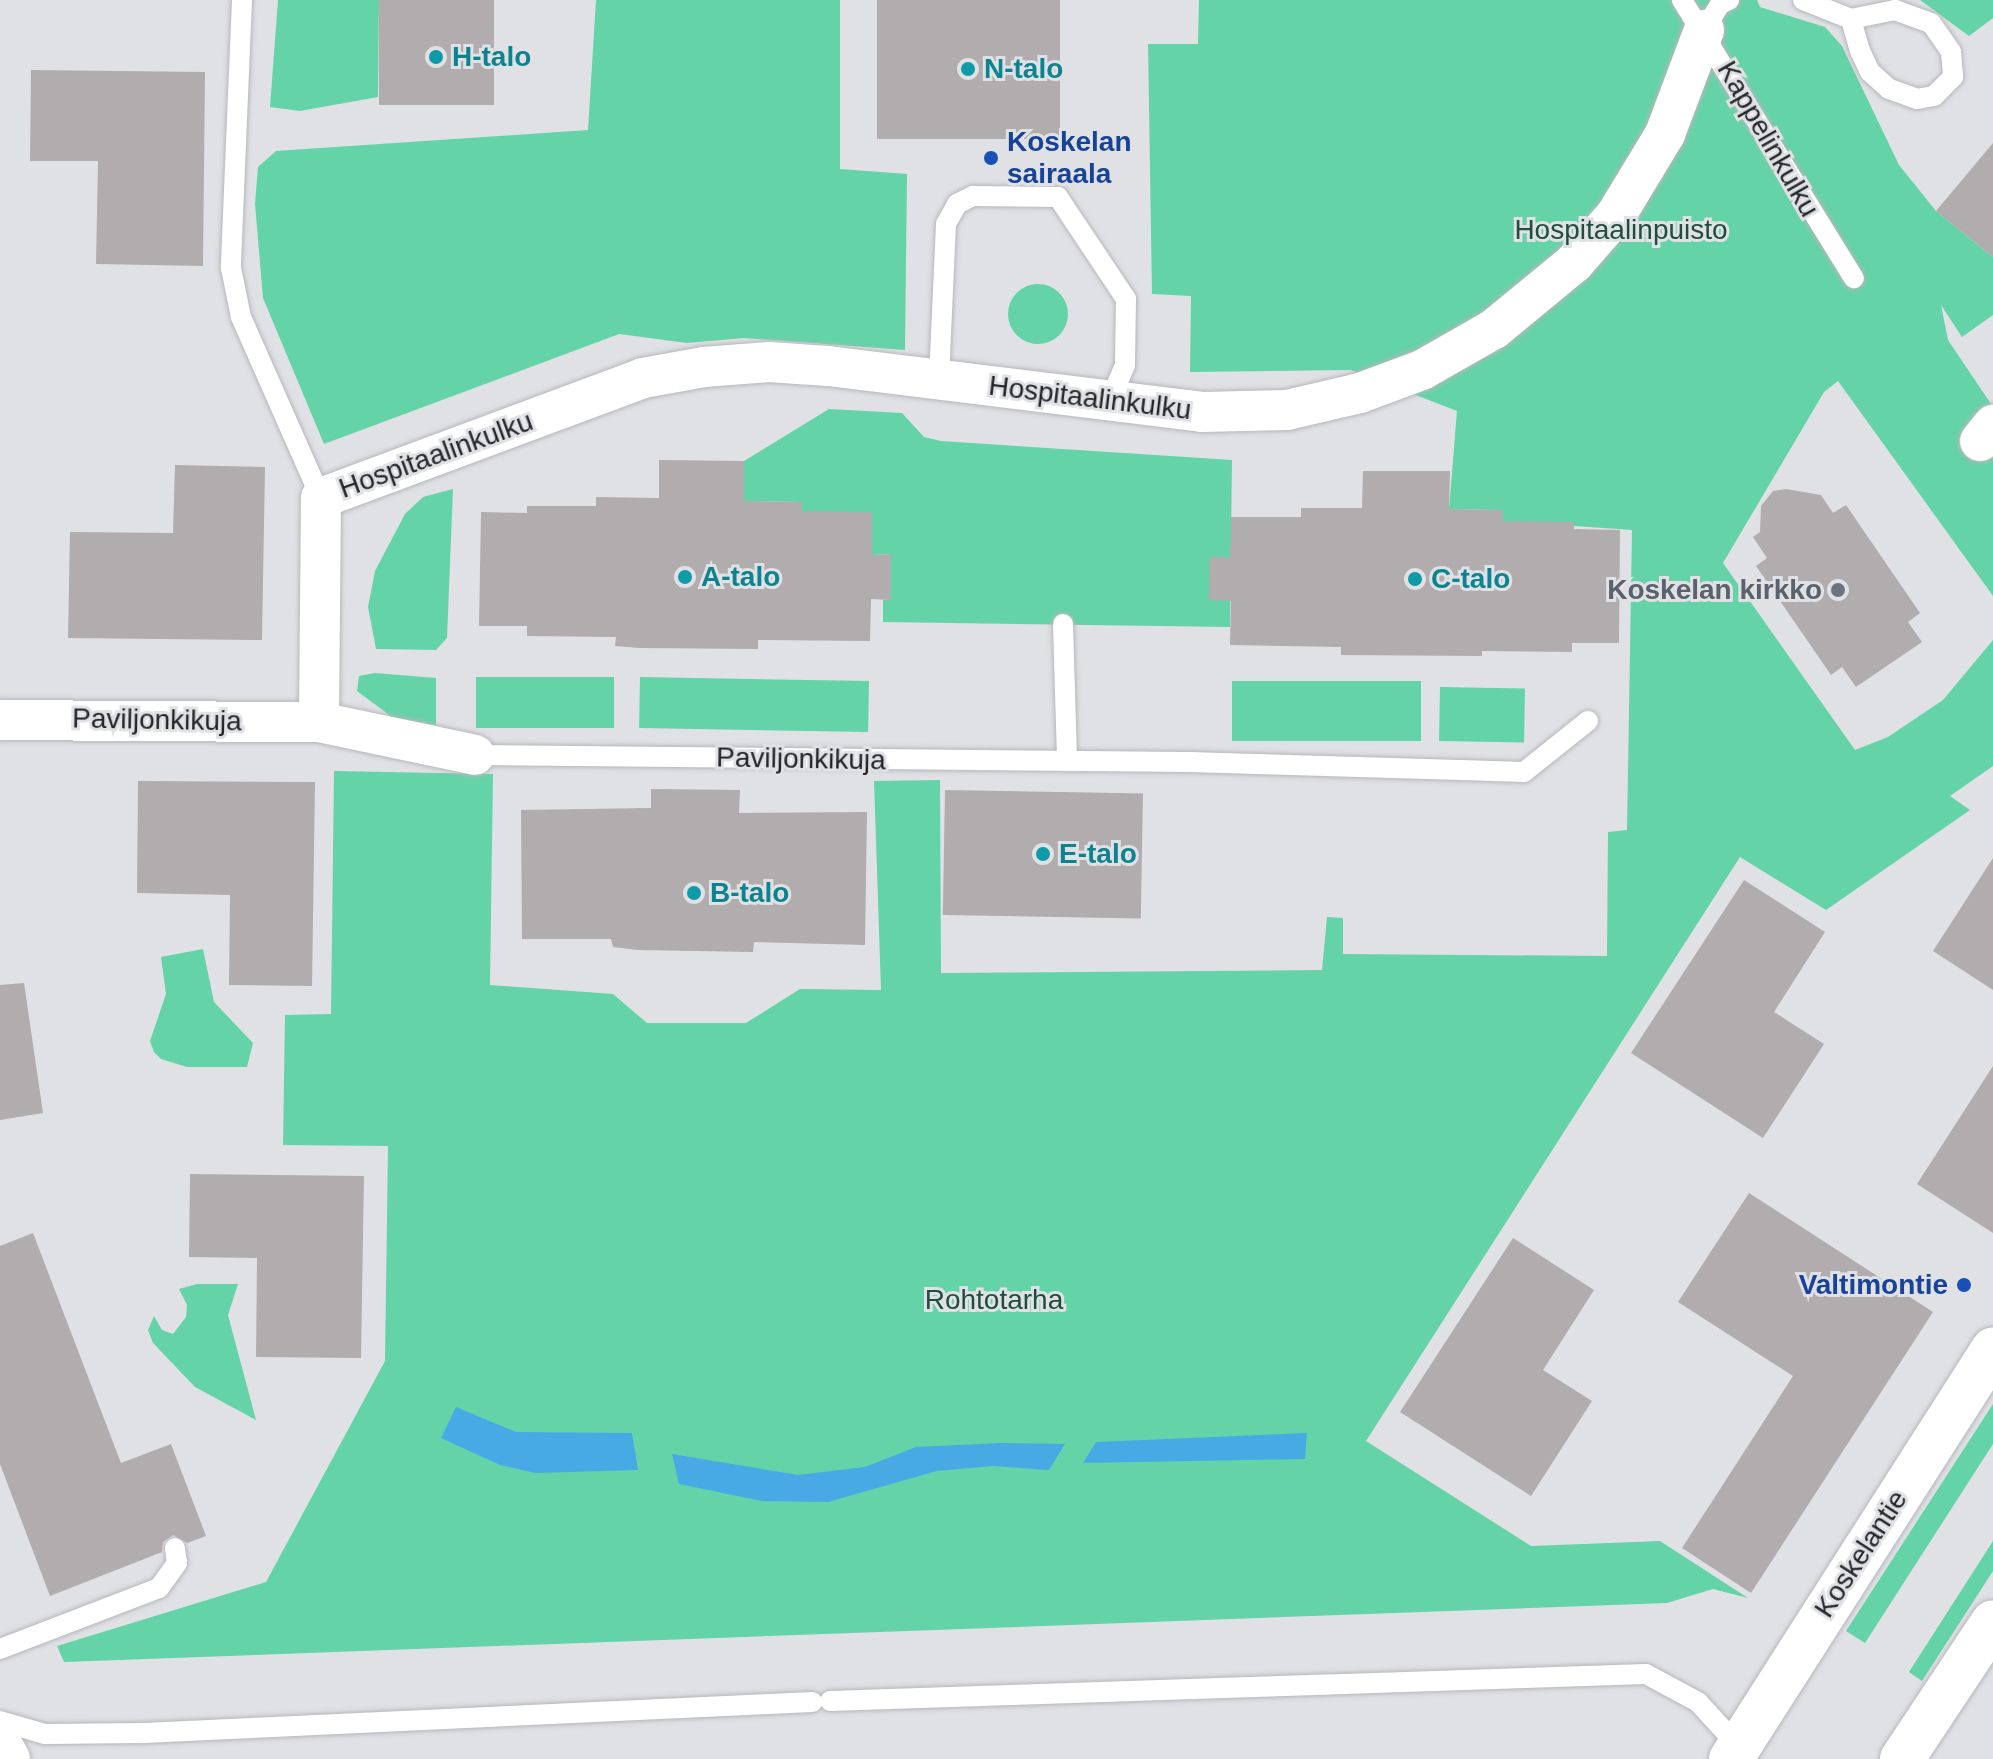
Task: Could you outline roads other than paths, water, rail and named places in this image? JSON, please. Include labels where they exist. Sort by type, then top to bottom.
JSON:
[{"type":"main road","name":"Koskelantie","points":[[1741,1755],[1993,1350]]},
{"type":"main road","points":[[1902,1759],[1993,1622]]},
{"type":"main road","points":[[0,1745],[8,1759]]},
{"type":"street","name":"Hospitaalinkulku","points":[[319,722],[321,498],[658,375],[769,362],[939,378],[1109,403],[1202,412],[1287,410],[1360,393],[1422,370],[1494,329],[1565,272],[1616,215],[1665,134],[1693,15]]},
{"type":"street","name":"Paviljonkikuja","points":[[0,720],[319,722],[475,755]]},
{"type":"lane","name":"Hospitaalinkulku","points":[[242,0],[231,268],[241,317],[321,498]]},
{"type":"lane","points":[[1693,15],[1729,0]]},
{"type":"lane","points":[[1803,0],[1851,19],[1895,10],[1931,23],[1951,52],[1953,77],[1934,96],[1917,99],[1889,89],[1870,72],[1851,19]]},
{"type":"lane","name":"Kappelinkulku","points":[[1693,15],[1792,185],[1854,278]]},
{"type":"lane","points":[[939,378],[946,224],[957,204],[973,196],[1058,197],[1126,299],[1125,365],[1109,403]]},
{"type":"lane","points":[[1063,624],[1067,761]]},
{"type":"lane","name":"Paviljonkikuja","points":[[475,755],[1067,761],[1524,772],[1588,721]]},
{"type":"lane","points":[[0,1649],[159,1588],[177,1563],[175,1548]]},
{"type":"lane","points":[[0,1721],[45,1734],[144,1733],[821,1702],[1646,1674],[1698,1702],[1741,1755]]},
{"type":"water","points":[[456,1407],[516,1432],[632,1433],[638,1470],[535,1473],[500,1465],[441,1438]]},
{"type":"water","points":[[1307,1433],[1305,1459],[1083,1463],[1096,1442]]},
{"type":"water","points":[[1065,1444],[1049,1470],[993,1466],[937,1471],[828,1502],[762,1501],[679,1484],[672,1454],[798,1475],[865,1467],[916,1447]]},
{"type":"place","name":"H-talo","points":[[436,57]]},
{"type":"place","name":"N-talo","points":[[968,69]]},
{"type":"place","name":"Koskelan sairaala","points":[[991,158]]},
{"type":"place","name":"A-talo","points":[[685,577]]},
{"type":"place","name":"C-talo","points":[[1415,579]]},
{"type":"place","name":"Koskelan kirkko","points":[[1838,590]]},
{"type":"place","name":"E-talo","points":[[1043,854]]},
{"type":"place","name":"B-talo","points":[[694,893]]},
{"type":"place","name":"Valtimontie","points":[[1964,1285]]},
{"type":"park label","name":"Hospitaalinpuisto","points":[[1621,230]]},
{"type":"park label","name":"Rohtotarha","points":[[994,1300]]}]
